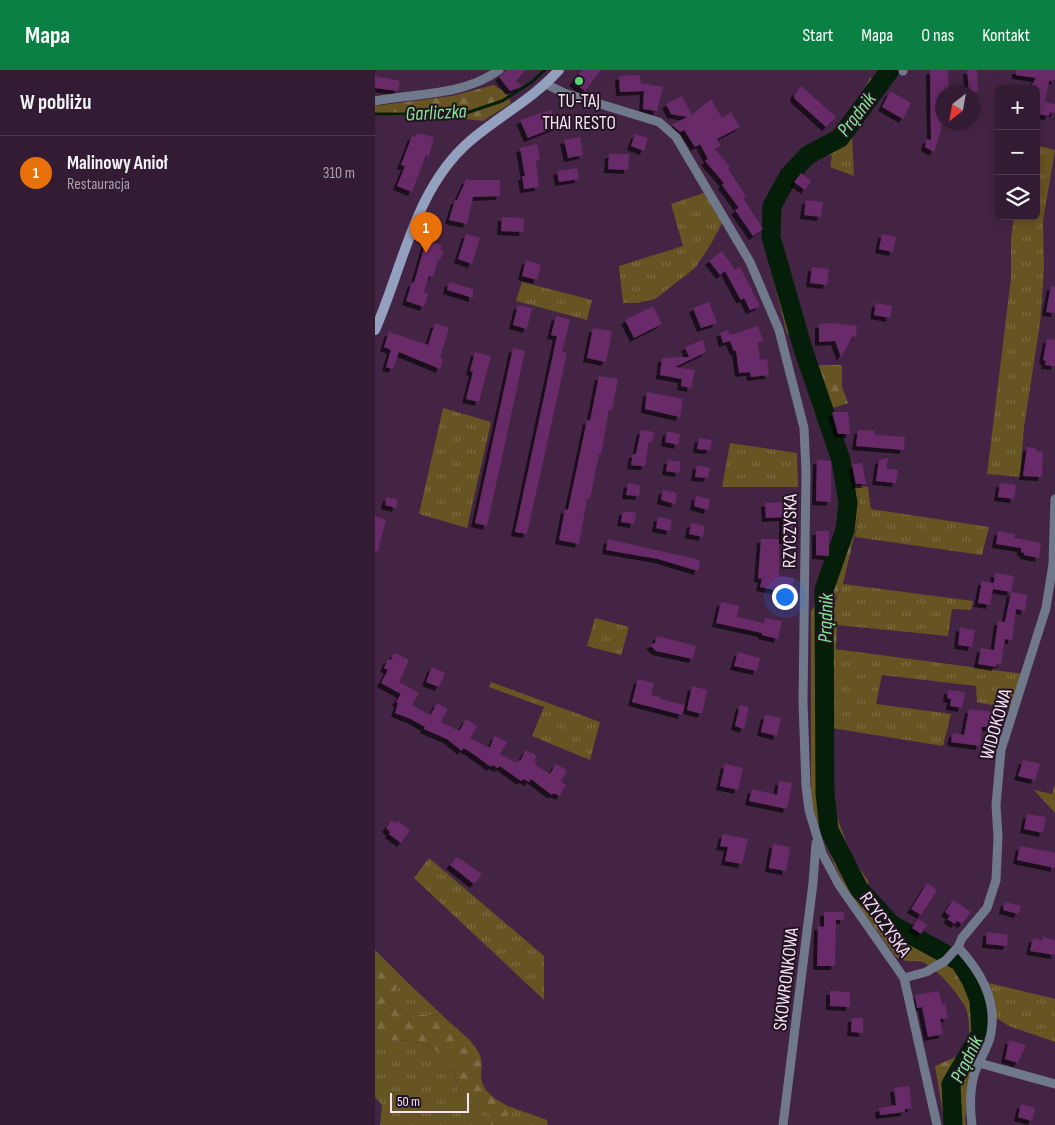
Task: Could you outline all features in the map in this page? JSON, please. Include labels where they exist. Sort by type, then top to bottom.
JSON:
[{"type":"main road","points":[[375,330],[414,224],[443,173],[469,141],[546,84],[559,70]]},
{"type":"street","points":[[375,101],[451,91],[475,83],[499,70]]},
{"type":"street","name":"RZYCZYSKA","points":[[546,84],[564,93],[659,122],[676,137],[750,262],[779,330],[803,428],[806,472],[803,702],[806,786],[809,810],[816,838],[839,885],[904,978],[937,1125]]},
{"type":"street","name":"WIDOKOWA","points":[[904,978],[926,972],[945,961],[987,908],[996,880],[998,837],[996,804],[1001,750],[1046,608],[1053,564],[1055,499]]},
{"type":"street","name":"SKOWRONKOWA","points":[[783,1125],[813,883],[816,838]]},
{"type":"street","points":[[956,949],[971,962],[985,985],[993,1011],[991,1034],[974,1076],[972,1125]]},
{"type":"street","points":[[979,1063],[1055,1084]]},
{"type":"green space","points":[[870,77],[880,92],[852,133],[854,176],[830,167],[832,155],[819,156],[810,160],[798,171],[778,203],[776,219],[781,258],[812,356],[797,359],[795,334],[787,334],[762,235],[766,231],[772,201],[785,173],[805,151],[829,134],[833,137],[861,99]]},
{"type":"green space","points":[[494,85],[508,95],[511,103],[483,121],[450,117],[375,115],[375,106],[452,96]]},
{"type":"green space","points":[[1040,146],[1055,150],[1043,221],[1044,269],[1040,323],[1024,427],[1020,477],[987,474],[1011,278],[1011,238],[1013,220],[1040,220]]},
{"type":"green space","points":[[704,193],[722,223],[695,268],[655,299],[637,303],[623,303],[619,266],[683,246],[671,204]]},
{"type":"green space","points":[[522,282],[592,300],[587,320],[516,301]]},
{"type":"green space","points":[[842,365],[842,387],[848,403],[815,414],[800,366]]},
{"type":"green space","points":[[443,408],[491,422],[467,528],[419,514]]},
{"type":"green space","points":[[828,409],[838,445],[828,444],[818,413]]},
{"type":"green space","points":[[730,443],[797,453],[798,487],[722,487]]},
{"type":"green space","points":[[836,457],[846,458],[850,486],[857,486],[860,511],[843,584],[834,599],[833,615],[837,625],[832,728],[834,809],[852,858],[869,882],[867,886],[880,906],[961,974],[980,1001],[986,1022],[983,1047],[970,1076],[966,1125],[945,1125],[935,1066],[958,1056],[970,1038],[967,1011],[960,998],[948,983],[928,965],[919,961],[905,961],[896,957],[844,885],[822,837],[811,801],[811,611],[818,601],[845,516],[844,485],[837,482]]},
{"type":"green space","points":[[857,486],[868,487],[871,509],[989,527],[982,555],[855,537],[860,511]]},
{"type":"green space","points":[[843,584],[973,601],[971,610],[952,609],[948,636],[837,625],[834,614],[835,604]]},
{"type":"green space","points":[[595,618],[629,627],[621,655],[587,646]]},
{"type":"green space","points":[[835,649],[1023,674],[1011,709],[977,702],[976,686],[882,675],[876,704],[951,714],[943,746],[832,728]]},
{"type":"green space","points":[[491,682],[600,722],[590,760],[532,736],[544,707],[489,687]]},
{"type":"green space","points":[[1055,784],[1055,813],[1034,790],[1052,794]]},
{"type":"green space","points":[[429,858],[544,956],[544,1000],[414,878]]},
{"type":"green space","points":[[375,950],[403,978],[388,1002],[407,1014],[443,1016],[476,1048],[481,1059],[482,1082],[494,1098],[508,1106],[508,1125],[491,1125],[490,1115],[459,1094],[451,1057],[416,1041],[390,1040],[375,1030]]},
{"type":"green space","points":[[403,978],[443,1016],[407,1014],[388,1002]]},
{"type":"green space","points":[[989,983],[1055,999],[1055,1042],[1009,1026],[996,1018],[996,1008]]},
{"type":"green space","points":[[375,1030],[390,1040],[416,1041],[451,1057],[459,1094],[491,1115],[491,1125],[380,1125],[382,1105],[375,1097]]},
{"type":"green space","points":[[508,1106],[547,1120],[548,1125],[508,1125]]},
{"type":"building","points":[[507,70],[526,70],[516,81],[522,86],[510,91],[499,77]]},
{"type":"building","points":[[582,70],[601,70],[585,91],[573,82]]},
{"type":"building","points":[[930,70],[948,70],[949,85],[935,85],[935,130],[941,130],[934,152],[925,147],[927,139],[931,140]]},
{"type":"building","points":[[967,70],[977,70],[978,85],[968,85]]},
{"type":"building","points":[[1016,70],[1055,70],[1055,80],[1049,81],[1045,102],[1055,104],[1055,113],[1050,112],[1049,116],[1040,115],[1040,85],[1032,85],[1036,78],[1016,75]]},
{"type":"building","points":[[640,75],[641,83],[663,87],[657,111],[643,109],[644,91],[620,92],[619,76]]},
{"type":"building","points":[[375,76],[400,81],[398,91],[375,88]]},
{"type":"building","points":[[801,86],[836,117],[826,127],[795,99],[794,95]]},
{"type":"building","points":[[890,91],[911,103],[903,119],[882,107]]},
{"type":"building","points":[[682,96],[692,115],[711,99],[722,118],[731,112],[740,127],[717,139],[721,146],[715,149],[730,167],[728,169],[746,196],[743,198],[763,229],[753,236],[735,210],[739,208],[722,185],[724,183],[705,161],[708,159],[700,144],[695,147],[684,130],[680,132],[672,125],[687,117],[671,114],[666,104]]},
{"type":"building","points":[[551,110],[556,127],[528,138],[520,120]]},
{"type":"building","points":[[417,133],[434,137],[429,156],[426,155],[412,192],[397,186],[405,166],[401,165],[412,136],[415,137]]},
{"type":"building","points":[[635,134],[648,138],[644,151],[631,146]]},
{"type":"building","points":[[580,137],[583,155],[568,158],[564,140]]},
{"type":"building","points":[[537,144],[540,160],[536,160],[539,187],[524,189],[522,176],[525,176],[520,148]]},
{"type":"building","points":[[609,154],[629,154],[628,170],[608,169]]},
{"type":"building","points":[[577,168],[579,179],[559,182],[557,171]]},
{"type":"building","points":[[801,173],[811,181],[805,190],[794,182]]},
{"type":"building","points":[[466,180],[500,180],[500,196],[473,197],[467,224],[449,220],[455,200],[457,200]]},
{"type":"building","points":[[806,200],[823,202],[821,217],[804,215]]},
{"type":"building","points":[[502,217],[524,218],[523,232],[501,231]]},
{"type":"building","points":[[466,234],[480,238],[472,264],[458,259]]},
{"type":"building","points":[[882,234],[896,237],[893,252],[879,249]]},
{"type":"building","points":[[426,241],[442,245],[440,250],[443,251],[433,277],[429,276],[424,292],[428,294],[424,307],[406,301],[412,282],[414,283]]},
{"type":"building","points":[[722,251],[735,270],[740,267],[760,306],[750,310],[744,298],[741,300],[725,271],[720,275],[709,261]]},
{"type":"building","points":[[526,260],[541,265],[537,280],[522,276]]},
{"type":"building","points":[[812,267],[829,269],[827,285],[810,283]]},
{"type":"building","points":[[449,282],[473,289],[473,298],[447,290]]},
{"type":"building","points":[[1051,286],[1055,287],[1055,313],[1046,312]]},
{"type":"building","points":[[709,302],[717,323],[701,328],[693,308]]},
{"type":"building","points":[[876,303],[892,306],[890,318],[874,315]]},
{"type":"building","points":[[518,305],[532,308],[527,329],[513,325]]},
{"type":"building","points":[[653,306],[662,324],[634,338],[625,320]]},
{"type":"building","points":[[556,316],[570,320],[562,352],[567,353],[527,534],[515,532],[557,336],[551,335]]},
{"type":"building","points":[[435,323],[449,328],[440,358],[443,359],[440,369],[399,352],[393,369],[386,367],[391,350],[384,347],[389,332],[428,345]]},
{"type":"building","points":[[831,323],[857,326],[856,337],[853,336],[841,357],[835,341],[819,342],[819,324]]},
{"type":"building","points":[[758,326],[763,341],[758,343],[760,360],[767,359],[769,375],[751,377],[750,372],[739,373],[736,351],[734,351],[730,341],[723,343],[720,333],[728,330],[730,335]]},
{"type":"building","points":[[593,328],[612,331],[606,362],[587,358]]},
{"type":"building","points":[[1047,339],[1055,340],[1055,366],[1045,365],[1046,361],[1043,360]]},
{"type":"building","points":[[703,340],[706,352],[675,367],[695,370],[691,388],[681,386],[682,379],[660,375],[662,358],[689,357],[685,347]]},
{"type":"building","points":[[513,348],[525,351],[487,526],[475,523]]},
{"type":"building","points":[[475,352],[491,356],[479,402],[466,399],[473,372],[470,371]]},
{"type":"building","points":[[599,376],[618,379],[612,410],[609,410],[590,499],[587,499],[579,544],[559,540],[565,509],[568,510],[587,420],[590,421]]},
{"type":"building","points":[[647,392],[683,399],[680,417],[645,409]]},
{"type":"building","points":[[832,412],[848,412],[850,434],[838,434]]},
{"type":"building","points":[[641,430],[654,432],[652,442],[649,442],[645,466],[631,465],[633,454],[636,454]]},
{"type":"building","points":[[858,430],[875,431],[875,435],[905,437],[904,450],[856,446]]},
{"type":"building","points":[[667,431],[680,434],[678,445],[665,442]]},
{"type":"building","points":[[699,438],[712,440],[710,450],[697,449]]},
{"type":"building","points":[[1027,447],[1036,448],[1036,451],[1043,452],[1042,477],[1023,476]]},
{"type":"building","points":[[888,458],[886,468],[898,470],[896,483],[876,481],[879,460]]},
{"type":"building","points":[[668,460],[681,462],[679,473],[666,471]]},
{"type":"building","points":[[817,460],[831,461],[831,502],[816,501]]},
{"type":"building","points":[[862,463],[866,484],[856,484],[852,464]]},
{"type":"building","points":[[697,465],[710,468],[708,478],[695,477]]},
{"type":"building","points":[[628,483],[641,486],[639,496],[626,495]]},
{"type":"building","points":[[1000,483],[1016,485],[1014,499],[998,497]]},
{"type":"building","points":[[663,490],[677,493],[675,504],[661,500]]},
{"type":"building","points":[[696,496],[710,499],[708,510],[694,506]]},
{"type":"building","points":[[387,497],[398,500],[396,508],[385,505]]},
{"type":"building","points":[[793,502],[795,540],[783,540],[783,517],[766,518],[765,503]]},
{"type":"building","points":[[623,511],[636,513],[634,524],[621,522]]},
{"type":"building","points":[[375,516],[386,520],[378,551],[375,551]]},
{"type":"building","points":[[658,517],[672,520],[670,531],[656,528]]},
{"type":"building","points":[[691,523],[705,526],[703,537],[689,534]]},
{"type":"building","points":[[816,531],[829,531],[829,556],[816,555]]},
{"type":"building","points":[[998,531],[1015,534],[1014,538],[1041,543],[1039,558],[1024,555],[1021,552],[1021,548],[996,544]]},
{"type":"building","points":[[608,539],[700,560],[698,571],[658,559],[606,550]]},
{"type":"building","points":[[761,539],[779,539],[779,576],[794,578],[791,593],[760,587],[762,579],[758,578]]},
{"type":"building","points":[[995,573],[1014,576],[1011,592],[993,589]]},
{"type":"building","points":[[982,581],[994,583],[990,605],[978,603]]},
{"type":"building","points":[[1011,592],[1027,595],[1025,611],[1016,609],[1012,640],[1005,639],[1001,664],[997,664],[996,667],[978,664],[981,648],[994,650],[998,621],[1005,622]]},
{"type":"building","points":[[721,602],[739,606],[737,617],[764,623],[765,618],[782,621],[778,639],[762,635],[762,633],[716,623]]},
{"type":"building","points":[[960,627],[975,630],[972,647],[958,645]]},
{"type":"building","points":[[657,636],[696,646],[693,659],[656,651],[650,645],[655,643]]},
{"type":"building","points":[[738,652],[760,658],[757,671],[734,666]]},
{"type":"building","points":[[394,653],[409,660],[399,682],[419,693],[412,705],[428,714],[431,714],[437,703],[448,709],[441,722],[457,730],[460,730],[466,719],[477,726],[470,738],[487,747],[490,747],[495,736],[507,742],[500,754],[516,763],[518,760],[520,761],[526,750],[537,756],[534,761],[537,763],[535,765],[550,774],[556,764],[567,770],[561,782],[566,785],[560,796],[553,793],[552,795],[531,779],[529,782],[523,779],[521,781],[500,766],[498,768],[492,765],[491,767],[469,751],[463,748],[462,751],[447,739],[424,729],[425,727],[411,719],[395,713],[398,703],[396,702],[401,694],[381,683],[388,670],[384,668],[388,659],[391,660]]},
{"type":"building","points":[[432,667],[445,673],[439,687],[426,682]]},
{"type":"building","points":[[638,679],[654,683],[651,695],[685,705],[682,715],[632,702]]},
{"type":"building","points":[[692,686],[707,690],[702,714],[687,710]]},
{"type":"building","points":[[948,690],[965,692],[962,708],[950,706],[951,699],[947,698]]},
{"type":"building","points":[[740,705],[749,707],[744,729],[735,726]]},
{"type":"building","points":[[969,709],[999,713],[997,727],[982,727],[980,746],[951,742],[953,733],[964,735]]},
{"type":"building","points":[[765,715],[781,718],[777,736],[761,732]]},
{"type":"building","points":[[1023,760],[1040,764],[1035,780],[1018,776]]},
{"type":"building","points":[[725,764],[743,768],[738,790],[720,786]]},
{"type":"building","points":[[779,781],[792,783],[787,809],[749,801],[752,789],[777,795]]},
{"type":"building","points":[[1027,814],[1046,817],[1043,833],[1024,829]]},
{"type":"building","points":[[392,820],[396,823],[398,821],[410,830],[401,843],[389,834],[390,832],[386,828]]},
{"type":"building","points":[[723,834],[748,839],[742,864],[725,861],[728,847],[720,846]]},
{"type":"building","points":[[773,844],[790,847],[786,871],[769,868]]},
{"type":"building","points":[[1020,846],[1055,853],[1055,868],[1017,860]]},
{"type":"building","points":[[457,857],[482,874],[474,884],[450,865]]},
{"type":"building","points":[[927,883],[937,890],[921,915],[911,909]]},
{"type":"building","points":[[953,900],[971,912],[962,924],[957,921],[955,924],[947,919],[950,916],[945,912]]},
{"type":"building","points":[[1005,902],[1021,906],[1018,914],[1003,910]]},
{"type":"building","points":[[824,912],[844,912],[844,920],[836,920],[835,966],[817,966],[818,926],[824,927]]},
{"type":"building","points":[[918,919],[927,925],[921,934],[912,928]]},
{"type":"building","points":[[987,932],[1008,935],[1007,946],[986,944]]},
{"type":"building","points":[[1043,937],[1055,940],[1055,955],[1030,951],[1033,938],[1042,941]]},
{"type":"building","points":[[830,991],[850,992],[850,1007],[830,1006]]},
{"type":"building","points":[[939,991],[942,1004],[945,1004],[948,1018],[940,1019],[943,1034],[928,1037],[922,1007],[917,1008],[915,995]]},
{"type":"building","points":[[852,1018],[863,1018],[863,1033],[851,1032]]},
{"type":"building","points":[[1009,1040],[1026,1045],[1018,1063],[1005,1059]]},
{"type":"building","points":[[909,1086],[912,1108],[905,1109],[905,1112],[880,1115],[879,1108],[896,1105],[894,1088]]},
{"type":"building","points":[[1021,1104],[1035,1108],[1032,1121],[1018,1117]]},
{"type":"waterway","name":"Garliczka","points":[[375,114],[463,114],[502,101],[532,82],[545,70]]},
{"type":"waterway","name":"Prądnik","points":[[890,70],[840,138],[808,155],[789,175],[772,206],[771,237],[803,349],[841,460],[848,503],[845,530],[824,590],[825,793],[829,830],[859,889],[891,924],[960,962],[971,980],[979,1000],[981,1033],[951,1084],[953,1125]]},
{"type":"place","name":"TU-TAJ THAI RESTO","points":[[579,81]]},
{"type":"place","name":"Malinowy Anioł","points":[[426,253]]}]
